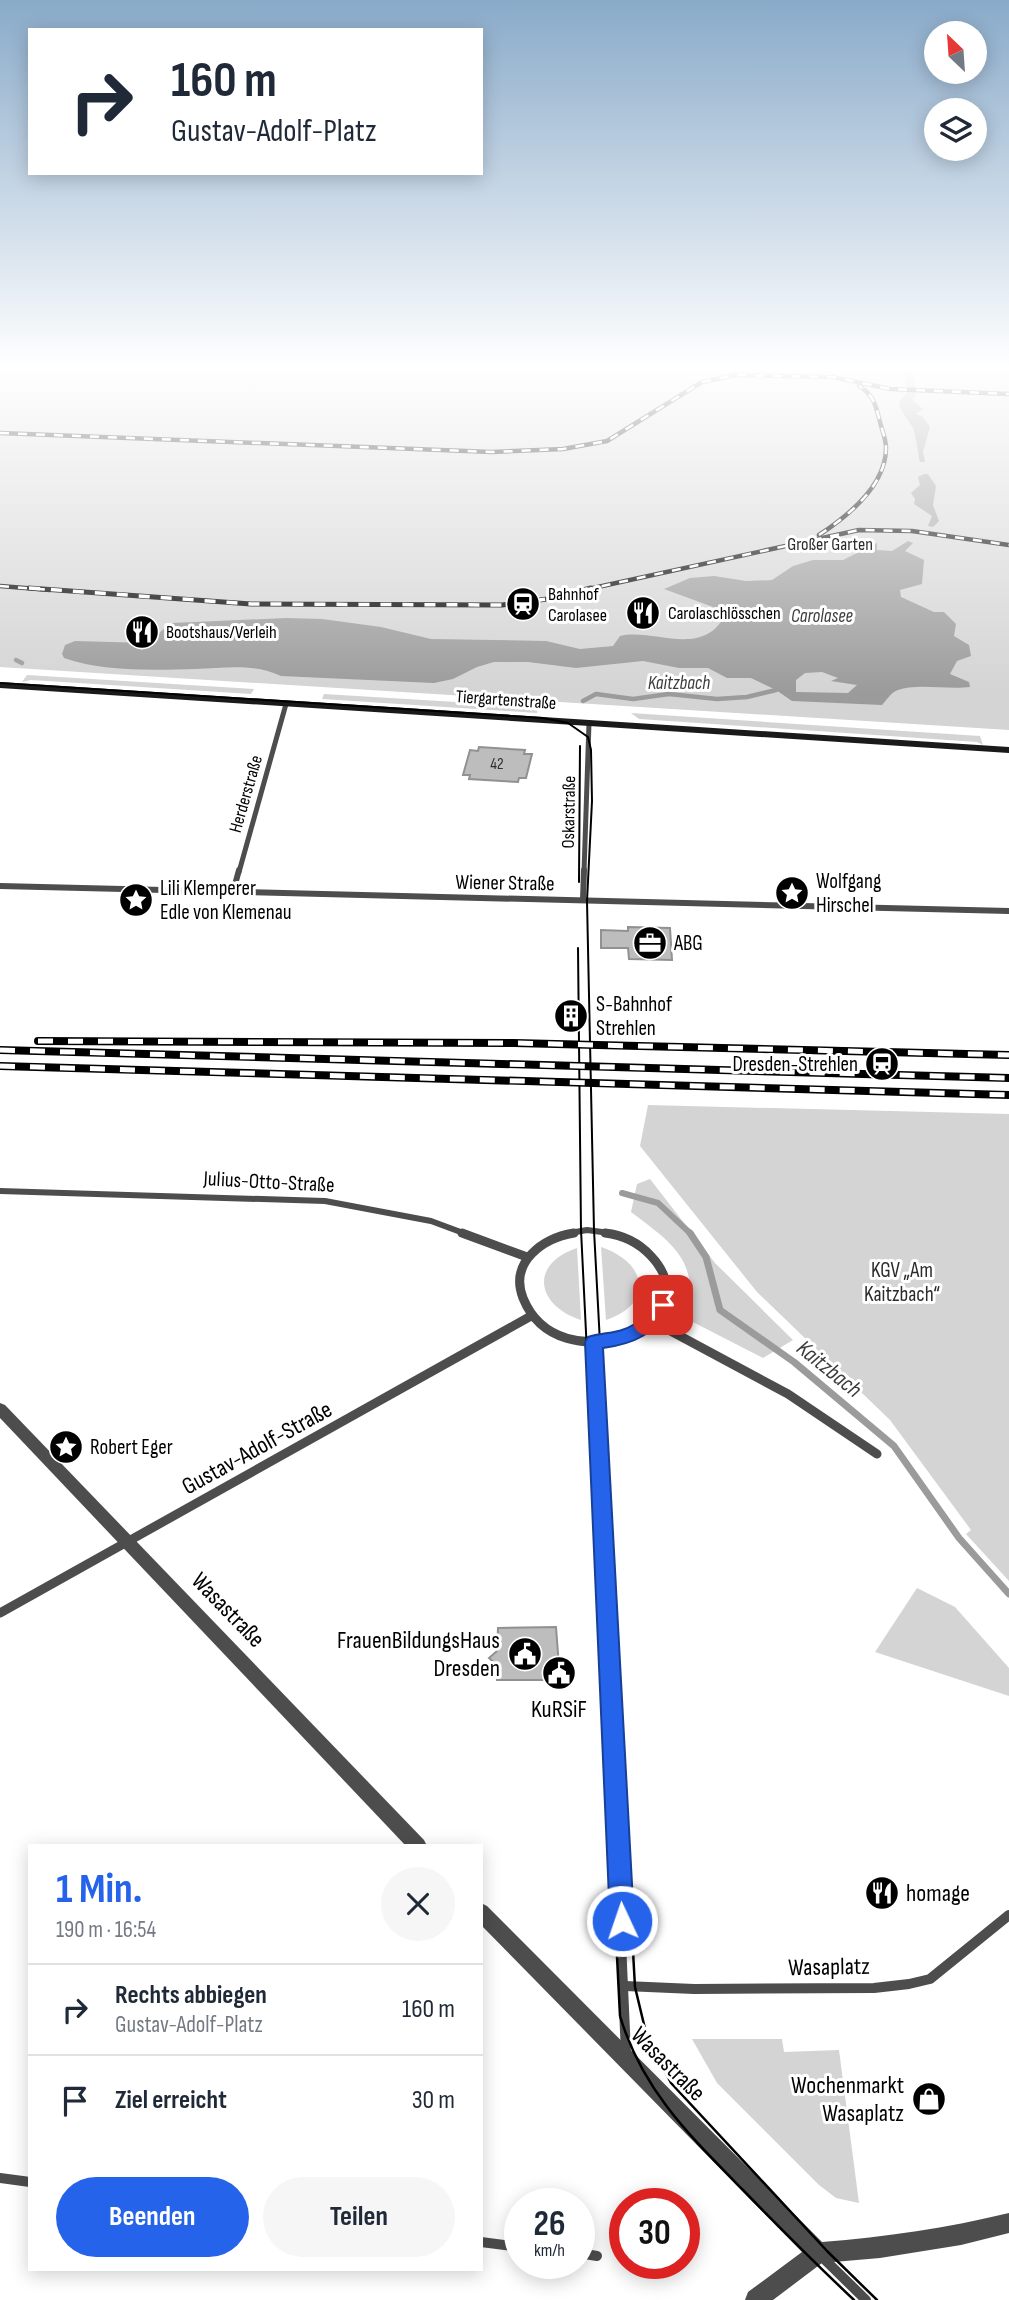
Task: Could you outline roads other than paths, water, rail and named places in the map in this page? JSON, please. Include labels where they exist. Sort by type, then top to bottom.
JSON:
[{"type":"main road","name":"Tiergartenstraße","points":[[0,685],[1009,750]]},
{"type":"street","name":"Herderstraße","points":[[233,892],[286,704]]},
{"type":"street","name":"Oskarstraße","points":[[583,900],[589,723]]},
{"type":"street","name":"Wiener Straße","points":[[0,886],[1009,911]]},
{"type":"street","name":"Julius-Otto-Straße","points":[[0,1191],[325,1201],[431,1221],[527,1257]]},
{"type":"street","points":[[581,1230],[617,1233],[637,1242],[658,1262],[663,1270],[667,1288],[663,1305],[652,1321],[620,1339],[594,1342],[565,1337],[546,1328],[531,1316],[522,1302],[518,1286],[520,1271],[527,1257],[541,1244],[559,1234],[581,1230]]},
{"type":"street","name":"Gustav-Adolf-Straße","points":[[0,1613],[531,1316]]},
{"type":"street","points":[[652,1321],[788,1394],[877,1454]]},
{"type":"street","points":[[594,1342],[625,1986],[626,2060]]},
{"type":"street","name":"Wasastraße","points":[[0,1409],[416,1844]]},
{"type":"street","name":"Wasastraße","points":[[483,1914],[818,2253]]},
{"type":"street","name":"Wasaplatz","points":[[625,1986],[707,1989],[874,1988],[909,1984],[930,1979],[1009,1915]]},
{"type":"street","points":[[0,2178],[28,2182]]},
{"type":"street","points":[[756,2300],[818,2253],[850,2252],[961,2235],[1009,2223]]},
{"type":"street","points":[[483,2242],[504,2244]]},
{"type":"street","points":[[818,2253],[866,2300]]},
{"type":"water","points":[[918,477],[930,477],[936,486],[933,505],[939,521],[933,527],[928,526],[932,516],[914,504],[915,499],[911,493],[920,485]]},
{"type":"water","name":"Carolasee","points":[[908,541],[913,543],[905,551],[924,560],[922,584],[900,590],[901,597],[934,612],[944,612],[956,624],[954,636],[969,645],[971,656],[957,661],[950,674],[969,682],[970,687],[905,688],[893,692],[882,705],[792,701],[751,678],[727,678],[708,668],[679,668],[643,661],[576,668],[528,662],[494,662],[453,679],[434,683],[281,676],[260,669],[239,667],[162,670],[112,668],[79,663],[64,658],[62,654],[65,645],[75,641],[147,643],[171,623],[286,618],[322,619],[381,627],[431,639],[546,641],[580,649],[613,646],[620,636],[647,635],[690,639],[703,636],[714,629],[724,617],[713,607],[664,589],[690,578],[714,576],[746,581],[772,580],[793,566],[813,560],[843,560],[877,543],[877,550],[892,551]],"holes":[[[822,672],[838,678],[831,681],[857,685],[848,693],[796,692],[796,680],[805,673]]]},
{"type":"waterway","name":"Kaitzbach","points":[[16,660],[22,663]]},
{"type":"waterway","name":"Kaitzbach","points":[[583,701],[596,694],[633,699],[669,694],[717,699],[747,697],[776,690]]},
{"type":"waterway","name":"Kaitzbach","points":[[622,1193],[658,1203],[690,1233]]},
{"type":"waterway","name":"Kaitzbach","points":[[690,1233],[706,1257],[720,1310],[794,1362],[894,1446],[959,1538],[1009,1594]]},
{"type":"tram line","points":[[0,683],[543,718],[568,723],[588,737],[591,750],[592,801],[587,901],[594,1230],[619,1701]]},
{"type":"tram line","points":[[579,882],[580,746]]},
{"type":"tram line","points":[[578,948],[581,1230],[604,1701]]},
{"type":"tram line","points":[[604,1699],[620,2016],[629,2043],[655,2089],[687,2131],[770,2218],[854,2300]]},
{"type":"tram line","points":[[619,1699],[635,1987],[647,2037],[671,2083],[828,2252],[877,2300]]},
{"type":"railway","points":[[819,535],[853,509],[878,477]]},
{"type":"railway","points":[[584,590],[859,530],[912,531],[1009,545]]},
{"type":"railway","points":[[0,586],[50,590]]},
{"type":"railway","points":[[29,588],[251,604],[502,605],[547,599],[591,588]]},
{"type":"railway","points":[[38,1041],[514,1043],[1009,1055]]},
{"type":"railway","points":[[0,1050],[1009,1078]]},
{"type":"railway","points":[[0,1066],[1009,1095]]},
{"type":"place","name":"Bahnhof Carolasee","points":[[523,604]]},
{"type":"place","name":"Carolaschlösschen","points":[[643,613]]},
{"type":"place","name":"Bootshaus/Verleih","points":[[142,632]]},
{"type":"place","name":"Wolfgang Hirschel","points":[[792,893]]},
{"type":"place","name":"Lili Klemperer Edle von Klemenau","points":[[136,900]]},
{"type":"place","name":"ABG","points":[[650,943]]},
{"type":"place","name":"S-Bahnhof Strehlen","points":[[571,1016]]},
{"type":"place","name":"Dresden-Strehlen","points":[[882,1064]]},
{"type":"place","name":"Robert Eger","points":[[66,1447]]},
{"type":"place","name":"FrauenBildungsHaus Dresden","points":[[525,1654]]},
{"type":"place","name":"KuRSiF","points":[[559,1673]]},
{"type":"place","name":"homage","points":[[882,1893]]},
{"type":"place","name":"Wochenmarkt Wasaplatz","points":[[929,2099]]},
{"type":"park label","name":"Großer Garten","points":[[830,544]]},
{"type":"park label","name":"KGV „Am Kaitzbach“","points":[[902,1282]]}]
